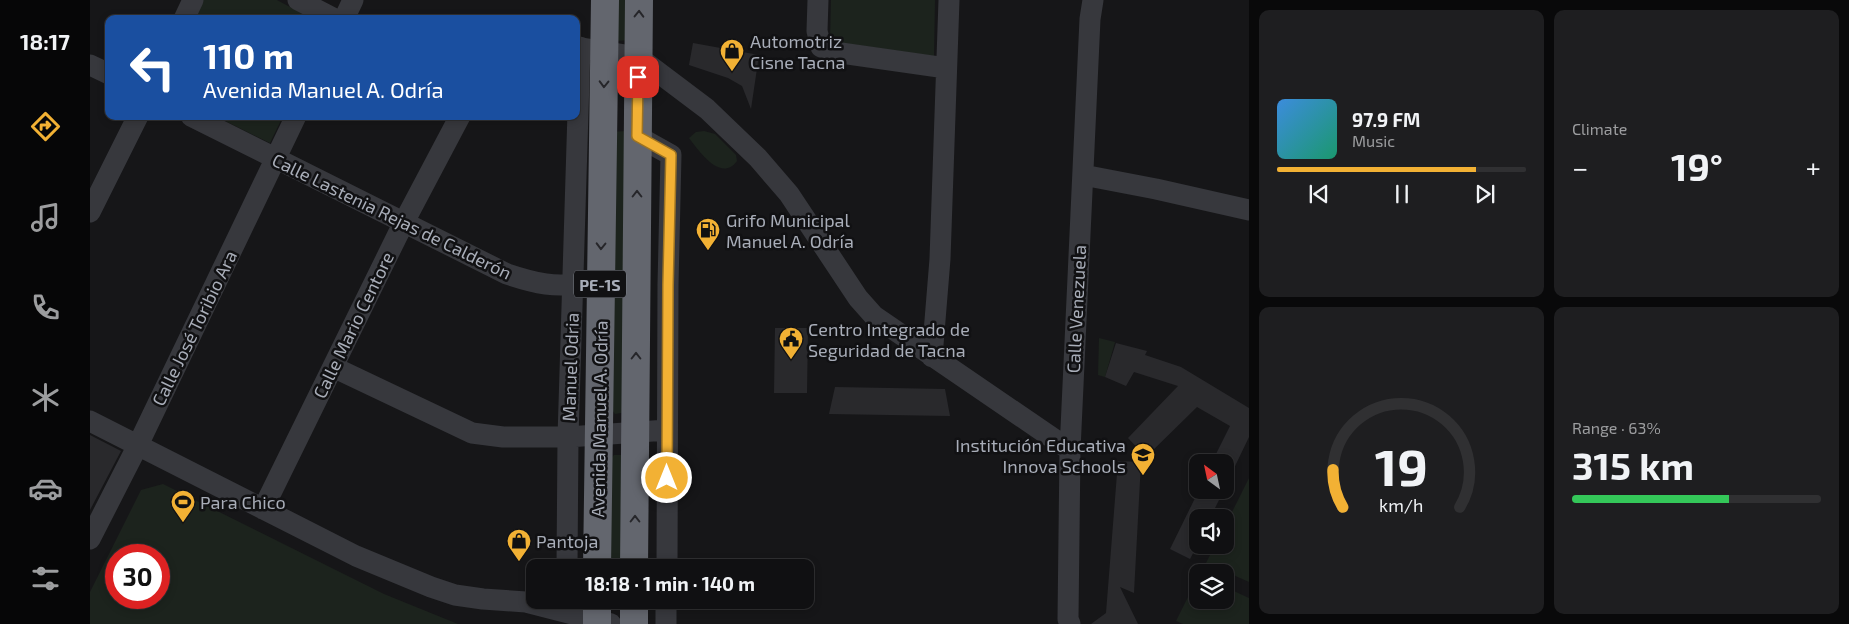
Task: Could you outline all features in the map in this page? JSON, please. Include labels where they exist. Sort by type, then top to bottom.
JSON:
[{"type":"highway","name":"Avenida Manuel A. Odría","points":[[597,559],[600,278],[587,49],[605,0]]},
{"type":"highway","name":"Avenida Manuel A. Odría","points":[[634,559],[639,0]]},
{"type":"highway","points":[[634,609],[634,624]]},
{"type":"street","points":[[186,15],[193,0]]},
{"type":"street","points":[[298,0],[327,15]]},
{"type":"street","points":[[346,15],[353,0]]},
{"type":"street","points":[[818,0],[817,31],[821,47],[834,52],[946,68]]},
{"type":"street","points":[[932,357],[940,259],[949,0]]},
{"type":"street","name":"Calle Venezuela","points":[[1069,621],[1070,450],[1093,0]]},
{"type":"street","points":[[587,49],[638,57],[707,109],[758,158],[789,194],[858,298],[874,316],[1070,450]]},
{"type":"street","name":"Manuel Odria","points":[[567,559],[568,437],[573,285],[587,49]]},
{"type":"street","points":[[90,64],[105,72]]},
{"type":"street","points":[[90,212],[136,120]]},
{"type":"street","name":"Calle Lastenia Rejas de Calderón","points":[[199,120],[507,274],[531,282],[552,286],[573,285],[600,278]]},
{"type":"street","name":"Calle José Toribio Ara","points":[[90,539],[138,445],[294,120]]},
{"type":"street","name":"Calle Mario Centore","points":[[263,509],[404,222],[458,120]]},
{"type":"street","points":[[637,136],[671,155],[666,559]]},
{"type":"street","points":[[1083,174],[1249,210]]},
{"type":"street","points":[[333,367],[472,432],[503,437],[568,437],[667,430]]},
{"type":"street","points":[[90,421],[356,556],[431,587],[483,599],[526,602],[567,613],[600,617]]},
{"type":"street","points":[[666,609],[666,624]]},
{"type":"street","points":[[541,624],[567,613]]},
{"type":"shaded area","points":[[203,0],[277,0],[305,15],[196,15]]},
{"type":"shaded area","points":[[615,0],[631,0],[631,40],[615,41]]},
{"type":"shaded area","points":[[831,0],[935,0],[934,56],[830,41]]},
{"type":"shaded area","points":[[223,120],[281,120],[270,143]]},
{"type":"shaded area","points":[[625,131],[627,412],[615,414],[612,410],[611,132]]},
{"type":"shaded area","points":[[704,131],[715,134],[736,155],[737,161],[731,167],[724,169],[711,163],[689,138],[696,132]]},
{"type":"shaded area","points":[[1099,338],[1115,342],[1105,377],[1098,375]]},
{"type":"shaded area","points":[[614,455],[624,455],[626,559],[609,559],[610,460]]},
{"type":"shaded area","points":[[1249,478],[1249,582],[1234,575],[1234,564],[1206,563],[1210,554],[1234,554],[1234,509]]},
{"type":"shaded area","name":"Para Chico","points":[[163,484],[384,594],[458,624],[90,624],[90,592],[105,562],[105,609],[170,609],[170,544],[114,544],[141,490]]},
{"type":"shaded area","points":[[1234,591],[1249,598],[1249,624],[1183,624],[1176,621],[1189,595],[1189,609],[1234,609]]},
{"type":"building","name":"Automotriz Cisne Tacna","points":[[693,43],[759,55],[751,109],[742,86],[728,78],[689,65]]},
{"type":"building","name":"Centro Integrado de Seguridad de Tacna","points":[[775,328],[808,328],[807,393],[774,393]]},
{"type":"building","points":[[1116,343],[1147,351],[1145,355],[1181,367],[1249,408],[1249,437],[1234,468],[1234,454],[1216,454],[1230,426],[1197,407],[1146,457],[1128,438],[1178,386],[1134,372],[1126,386],[1105,377]]},
{"type":"building","points":[[835,387],[945,389],[950,416],[829,414]]},
{"type":"building","points":[[90,435],[121,451],[90,510]]},
{"type":"building","points":[[1118,461],[1141,462],[1134,593],[1120,587],[1138,624],[1091,624],[1106,613]]},
{"type":"building","points":[[1195,499],[1220,499],[1214,509],[1190,509]]},
{"type":"building","points":[[1189,510],[1189,554],[1193,554],[1190,559],[1170,549]]},
{"type":"place","name":"Automotriz Cisne Tacna","points":[[732,72]]},
{"type":"place","name":"Grifo Municipal Manuel A. Odría","points":[[708,251]]},
{"type":"place","name":"Centro Integrado de Seguridad de Tacna","points":[[791,360]]},
{"type":"place","name":"Institución Educativa Innova Schools","points":[[1143,476]]},
{"type":"place","name":"Para Chico","points":[[183,523]]},
{"type":"place","name":"Pantoja","points":[[519,562]]},
{"type":"route","points":[[638,77],[637,136],[671,155],[667,478]]}]
